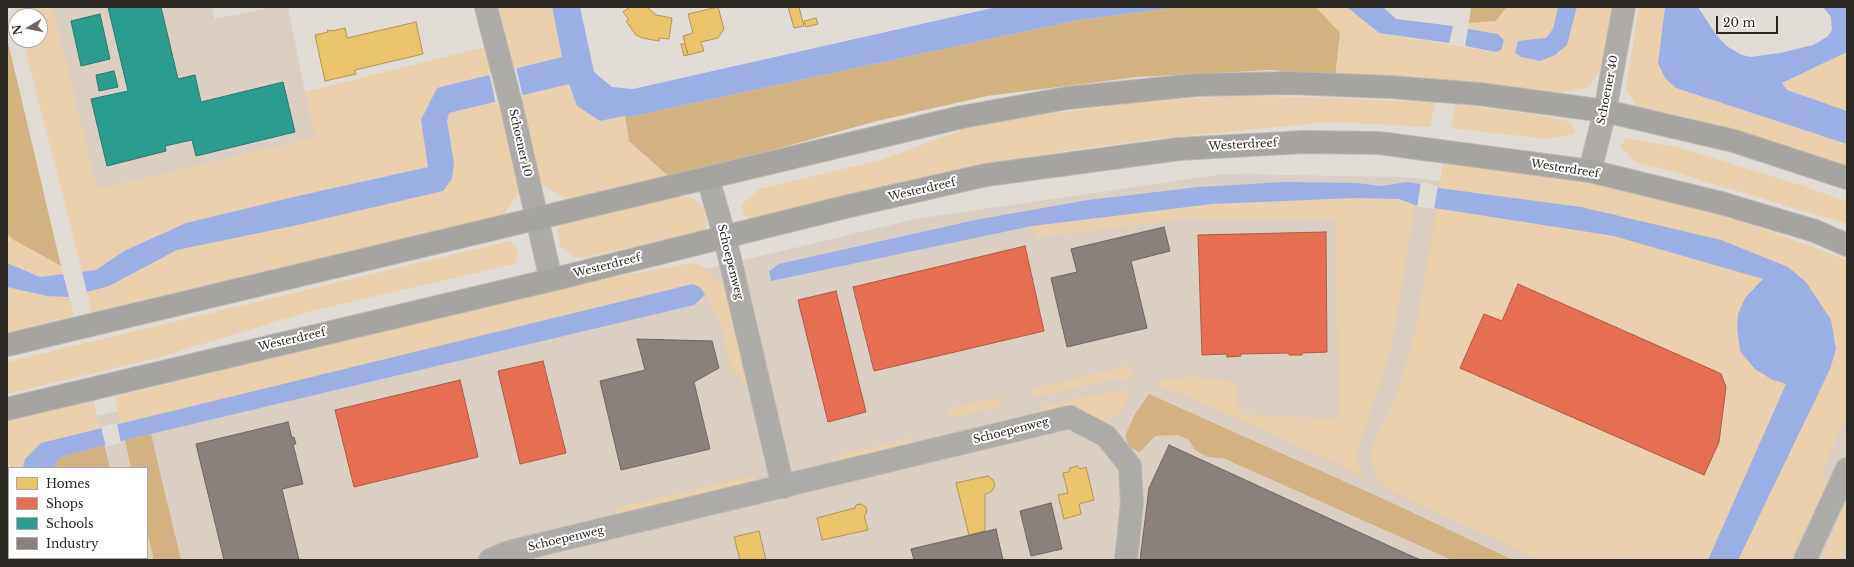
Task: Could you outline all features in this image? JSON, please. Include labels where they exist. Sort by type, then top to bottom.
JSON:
[{"type":"main road","points":[[7,345],[962,117],[1067,98],[1195,85],[1288,83],[1390,87],[1479,94],[1605,110],[1734,141],[1847,178]]},
{"type":"main road","name":"Westerdreef","points":[[7,408],[551,280],[845,207],[986,175],[1179,148],[1304,142],[1379,143],[1590,172],[1721,203],[1815,231],[1847,245]]},
{"type":"street","name":"Schoener 10","points":[[486,7],[503,69],[551,280]]},
{"type":"street","name":"Schoener 40","points":[[1590,172],[1605,110],[1624,7]]},
{"type":"street","name":"Schoepenweg","points":[[708,178],[725,238],[783,487]]},
{"type":"street","name":"Schoepenweg","points":[[490,560],[509,552],[1070,417],[1106,436],[1130,466],[1132,503],[1126,560]]},
{"type":"street","points":[[1805,560],[1847,468]]},
{"type":"shaded area","points":[[52,7],[212,7],[215,19],[275,7],[288,7],[305,92],[316,137],[97,190]]},
{"type":"shaded area","points":[[52,7],[97,190],[316,137],[305,92],[485,47],[492,75],[421,120],[428,167],[302,195],[124,251],[96,270],[82,272],[25,48],[48,48],[48,8],[15,8]]},
{"type":"shaded area","points":[[499,7],[552,7],[562,57],[513,69]]},
{"type":"shaded area","points":[[1182,7],[1316,7],[1340,33],[1335,77],[1272,70],[1138,77],[987,96],[877,121],[733,161],[668,176],[629,141],[625,116],[629,117],[1078,20]]},
{"type":"shaded area","points":[[1316,7],[1347,7],[1379,33],[1496,52],[1504,40],[1498,34],[1468,29],[1469,23],[1496,21],[1507,7],[1558,7],[1553,29],[1546,38],[1518,42],[1567,45],[1577,7],[1615,7],[1605,64],[1587,88],[1551,94],[1335,77],[1340,33]]},
{"type":"shaded area","points":[[1471,7],[1507,7],[1496,21],[1469,23]]},
{"type":"shaded area","points":[[1639,7],[1665,7],[1658,63],[1676,88],[1847,144],[1847,168],[1831,161],[1684,116],[1639,109],[1626,89]]},
{"type":"shaded area","points":[[7,38],[8,48],[9,48],[61,266],[12,239],[7,233]]},
{"type":"shaded area","points":[[1847,52],[1847,111],[1786,90],[1782,83]]},
{"type":"shaded area","points":[[569,84],[577,106],[600,121],[625,116],[629,141],[668,176],[569,200],[539,183],[520,96]]},
{"type":"shaded area","points":[[1238,96],[1435,102],[1430,127],[1329,122],[1155,139],[1064,151],[971,168],[755,219],[744,216],[741,205],[760,189],[884,159],[964,129],[1033,116],[1109,106],[1161,100]]},
{"type":"shaded area","points":[[499,101],[520,191],[503,215],[91,312],[87,292],[109,286],[177,250],[293,226],[454,163],[447,121],[449,113]]},
{"type":"shaded area","points":[[1455,104],[1532,114],[1568,121],[1576,131],[1571,135],[1548,139],[1451,128]]},
{"type":"shaded area","points":[[1627,138],[1680,148],[1807,187],[1847,202],[1847,224],[1657,167],[1636,163],[1620,146]]},
{"type":"shaded area","points":[[1443,163],[1586,181],[1728,216],[1847,260],[1847,416],[1822,470],[1827,483],[1790,560],[1738,560],[1830,369],[1836,350],[1788,267],[1721,240],[1581,207],[1439,188]]},
{"type":"shaded area","points":[[1224,174],[1404,177],[1579,197],[1847,270],[1847,560],[7,560],[7,435],[88,418],[915,219]]},
{"type":"shaded area","points":[[684,196],[695,199],[705,210],[707,226],[703,231],[581,258],[572,256],[560,246],[558,229],[561,225]]},
{"type":"shaded area","points":[[1306,198],[1399,199],[1415,205],[1391,350],[1358,451],[1358,460],[1364,478],[1327,459],[1187,396],[1156,384],[1159,380],[1190,377],[1237,382],[1239,414],[1339,419],[1335,219],[1184,219],[1036,238],[1032,226],[1212,204]]},
{"type":"shaded area","points":[[1437,208],[1614,236],[1763,279],[1745,298],[1771,379],[1786,384],[1708,560],[1636,560],[1624,557],[1619,560],[1540,560],[1396,494],[1378,481],[1373,467],[1371,454],[1375,441],[1395,401],[1414,336]]},
{"type":"shaded area","points":[[7,233],[12,239],[61,266],[63,274],[40,277],[7,263]]},
{"type":"shaded area","points":[[510,241],[518,249],[515,264],[311,311],[160,357],[7,394],[7,362]]},
{"type":"shaded area","points":[[693,263],[705,268],[722,284],[736,319],[750,382],[744,388],[739,372],[732,373],[719,319],[701,288],[693,284],[121,424],[115,397],[586,282]]},
{"type":"shaded area","points":[[7,287],[47,296],[69,297],[74,316],[7,332]]},
{"type":"shaded area","points":[[1130,365],[1133,378],[1101,382],[1035,397],[1033,393],[1035,388]]},
{"type":"shaded area","points":[[1126,390],[1129,391],[1130,397],[1119,414],[1108,419],[1101,420],[1079,407],[1073,406],[1051,411],[1039,408],[1078,398]]},
{"type":"shaded area","points":[[1149,394],[1388,501],[1513,560],[1452,560],[1223,458],[1207,457],[1195,450],[1189,440],[1177,435],[1155,436],[1140,452],[1130,448],[1125,436],[1135,414]]},
{"type":"shaded area","points":[[999,397],[1002,406],[949,418],[947,409]]},
{"type":"shaded area","points":[[93,399],[100,429],[41,443],[25,459],[23,467],[8,467],[8,559],[39,560],[7,560],[7,419]]},
{"type":"shaded area","points":[[151,434],[181,560],[154,560],[148,534],[148,467],[131,467],[125,440]]},
{"type":"shaded area","points":[[915,437],[905,447],[842,461],[836,456]]},
{"type":"shaded area","points":[[104,445],[110,467],[54,467],[59,458]]},
{"type":"shaded area","points":[[757,475],[754,482],[627,513],[619,513],[613,509]]},
{"type":"shaded area","points":[[1847,500],[1847,542],[1839,560],[1821,560]]},
{"type":"shaded area","points":[[132,559],[133,560],[39,560]]},
{"type":"water","points":[[552,7],[580,7],[594,72],[612,87],[633,89],[997,7],[1182,7],[1078,20],[629,117],[624,116],[600,121],[577,106],[569,84],[449,113],[447,121],[454,163],[452,179],[443,191],[293,226],[177,250],[109,286],[87,292],[82,272],[96,270],[124,251],[186,223],[428,167],[421,120],[437,88],[562,57]]},
{"type":"water","points":[[1347,7],[1383,7],[1396,19],[1453,26],[1449,43],[1379,33]]},
{"type":"water","points":[[1558,7],[1577,7],[1567,45],[1555,55],[1540,61],[1521,57],[1515,53],[1518,41],[1546,38],[1553,29]]},
{"type":"water","points":[[1665,7],[1698,7],[1717,36],[1728,47],[1742,55],[1751,57],[1780,53],[1813,45],[1827,37],[1832,30],[1831,17],[1823,7],[1847,7],[1847,52],[1782,83],[1787,90],[1847,111],[1847,144],[1676,88],[1665,78],[1658,63]]},
{"type":"water","points":[[1468,29],[1498,34],[1504,40],[1501,50],[1496,52],[1465,46]]},
{"type":"water","points":[[1284,182],[1356,183],[1380,186],[1408,182],[1446,189],[1581,207],[1721,240],[1788,267],[1806,282],[1831,320],[1836,349],[1830,369],[1738,560],[1708,560],[1786,384],[1771,379],[1755,369],[1740,351],[1737,328],[1738,314],[1745,298],[1763,279],[1614,236],[1415,205],[1399,199],[1354,198],[1212,204],[1032,226],[771,281],[769,271],[779,264],[975,220],[1088,200],[1199,187]]},
{"type":"water","points":[[7,263],[40,277],[63,274],[69,297],[47,296],[7,287]]},
{"type":"water","points":[[693,284],[701,288],[705,295],[694,305],[104,445],[59,458],[54,467],[23,467],[25,459],[41,443]]},
{"type":"pier","points":[[516,67],[523,97],[496,104],[489,73]]},
{"type":"pier","points":[[1421,182],[1438,186],[1434,209],[1417,207]]},
{"type":"pier","points":[[117,423],[121,443],[106,447],[101,427]]},
{"type":"building: Homes","points":[[630,7],[647,7],[656,15],[672,18],[669,39],[659,38],[659,41],[642,38],[636,35],[626,21],[629,20],[623,12]]},
{"type":"building: Homes","points":[[718,7],[724,29],[718,38],[701,42],[704,51],[688,55],[683,36],[693,33],[688,14]]},
{"type":"building: Homes","points":[[788,7],[799,7],[804,26],[794,28]]},
{"type":"building: Homes","points":[[816,18],[818,24],[806,27],[804,21]]},
{"type":"building: Homes","points":[[416,22],[423,54],[355,70],[356,74],[325,81],[315,35],[328,32],[327,30],[332,31],[345,28],[347,38]]},
{"type":"building: Homes","points":[[681,44],[685,44],[688,55],[684,56]]},
{"type":"building: Homes","points":[[1077,466],[1080,469],[1086,467],[1094,500],[1079,504],[1081,514],[1064,519],[1058,495],[1068,493],[1063,473],[1069,472],[1070,468]]},
{"type":"building: Homes","points":[[988,476],[993,480],[995,486],[991,492],[985,494],[985,531],[969,535],[956,483]]},
{"type":"building: Homes","points":[[861,504],[866,507],[867,512],[864,516],[868,530],[822,540],[817,518],[855,508],[856,505]]},
{"type":"building: Homes","points":[[759,531],[766,560],[740,560],[734,537]]},
{"type":"building: Shops","points":[[1326,232],[1327,352],[1302,353],[1302,355],[1289,355],[1289,353],[1240,354],[1241,356],[1227,357],[1227,354],[1202,355],[1198,235]]},
{"type":"building: Shops","points":[[1025,246],[1044,331],[874,371],[853,287]]},
{"type":"building: Shops","points":[[1518,284],[1721,374],[1726,387],[1719,442],[1704,475],[1460,368],[1484,314],[1502,321]]},
{"type":"building: Shops","points":[[836,291],[866,412],[828,422],[798,300]]},
{"type":"building: Shops","points":[[543,361],[566,453],[520,464],[498,371]]},
{"type":"building: Shops","points":[[460,380],[478,457],[354,487],[335,410]]},
{"type":"building: Schools","points":[[108,7],[161,7],[178,79],[195,75],[201,102],[283,82],[295,132],[196,156],[192,140],[165,146],[166,151],[107,166],[91,99],[128,91]]},
{"type":"building: Schools","points":[[100,14],[110,59],[81,66],[71,21]]},
{"type":"building: Schools","points":[[114,71],[118,87],[99,91],[96,75]]},
{"type":"building: Industry","points":[[1164,227],[1170,251],[1131,261],[1147,328],[1067,347],[1051,278],[1077,272],[1071,249]]},
{"type":"building: Industry","points":[[637,339],[712,341],[719,368],[694,382],[710,449],[621,470],[600,381],[645,370]]},
{"type":"building: Industry","points":[[288,422],[292,438],[294,437],[296,444],[293,444],[303,484],[282,489],[299,560],[224,560],[196,444]]},
{"type":"building: Industry","points":[[1169,445],[1421,560],[1140,560],[1149,488]]},
{"type":"building: Industry","points":[[1051,503],[1062,549],[1031,556],[1020,511]]},
{"type":"building: Industry","points":[[996,529],[1003,560],[914,560],[911,549]]}]
